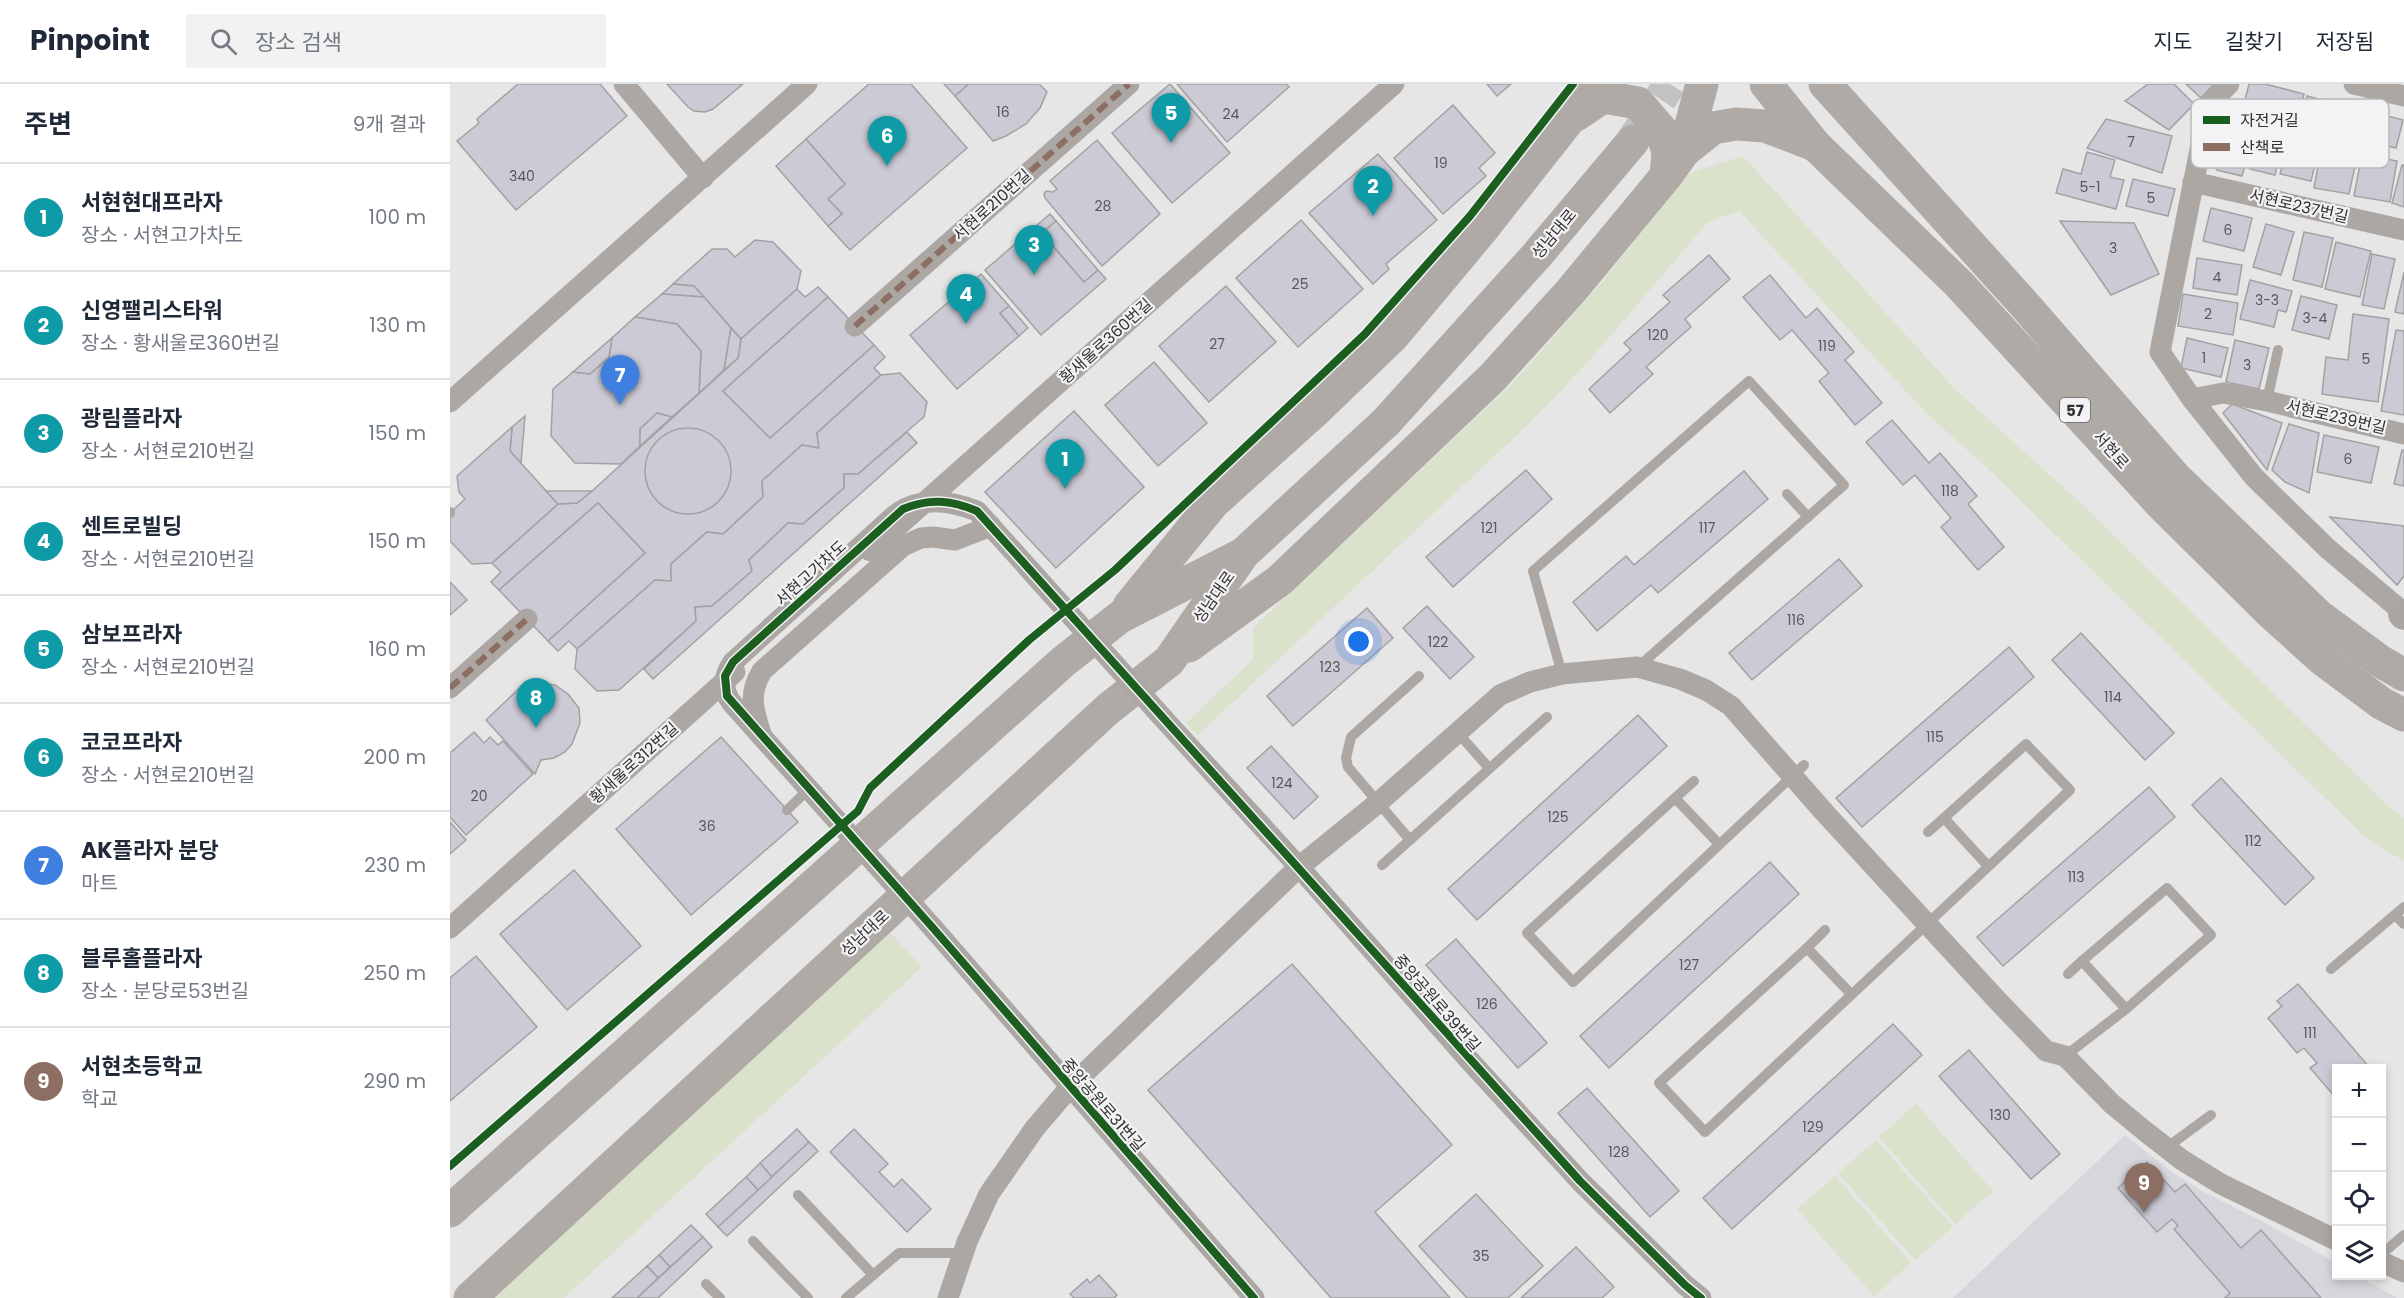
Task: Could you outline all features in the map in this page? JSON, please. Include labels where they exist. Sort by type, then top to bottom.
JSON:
[{"type":"main road","points":[[1120,617],[1213,503],[1314,412],[1394,335],[1597,84]]},
{"type":"main road","points":[[1675,163],[1702,84]]},
{"type":"main road","name":"서현로","points":[[1766,84],[1815,145],[1959,284],[2161,504],[2270,612],[2322,659],[2381,703],[2404,715]]},
{"type":"main road","name":"서현로","points":[[1831,88],[2175,477],[2319,616],[2380,661],[2404,675]]},
{"type":"main road","points":[[1572,117],[1603,97],[1638,103],[1662,131],[1668,153],[1675,163]]},
{"type":"main road","points":[[1169,661],[1280,580],[1492,378],[1571,291],[1675,163],[1713,128],[1736,124],[1765,126],[1815,145]]},
{"type":"main road","name":"성남대로","points":[[470,1298],[1108,709],[1169,661],[1244,554],[1386,422],[1537,255],[1633,141]]},
{"type":"main road","name":"성남대로","points":[[450,1211],[965,748],[1092,639],[1120,617],[1244,554]]},
{"type":"street","points":[[624,84],[703,178]]},
{"type":"street","points":[[450,402],[807,84]]},
{"type":"street","name":"서현로210번길","points":[[855,326],[1129,84]]},
{"type":"street","name":"황새울로360번길","points":[[819,597],[1394,84]]},
{"type":"street","points":[[2214,99],[2229,84]]},
{"type":"street","points":[[2354,84],[2404,96]]},
{"type":"street","points":[[2196,168],[2160,352],[2192,399],[2254,477],[2328,549],[2404,614]]},
{"type":"street","name":"서현로237번길","points":[[2193,182],[2404,230]]},
{"type":"street","name":"서현로239번길","points":[[2192,399],[2223,393],[2267,401],[2404,434]]},
{"type":"street","name":"서현고가차도","points":[[933,928],[731,702],[725,689],[728,670],[742,654],[903,509],[927,502],[960,504],[977,512],[991,526],[1162,717]]},
{"type":"street","points":[[762,737],[752,695],[762,671],[903,546],[921,538],[955,540],[991,526]]},
{"type":"street","name":"황새울로312번길","points":[[450,928],[819,597]]},
{"type":"street","points":[[450,688],[527,619]]},
{"type":"street","points":[[948,1298],[963,1254],[989,1194],[1035,1128],[1070,1087],[1299,867],[1379,802],[1500,695],[1530,682],[1562,674],[1637,667],[1680,679],[1706,690],[1731,706],[1798,770],[1926,923],[2046,1051],[2066,1056],[2112,1104],[2166,1148],[2222,1184],[2332,1238]]},
{"type":"street","name":"중앙공원로39번길","points":[[1162,717],[1580,1181],[1685,1286],[1701,1298]]},
{"type":"street","name":"중앙공원로31번길","points":[[933,928],[1254,1298]]},
{"type":"street","points":[[2386,1264],[2404,1272]]},
{"type":"lane","name":"서현로239번길","points":[[2267,401],[2278,350]]},
{"type":"lane","points":[[1562,674],[1533,571],[1749,381],[1844,485],[1637,667]]},
{"type":"lane","points":[[1787,494],[1808,517]]},
{"type":"lane","points":[[1410,840],[1348,766],[1346,758],[1351,738],[1419,676]]},
{"type":"lane","points":[[1382,865],[1547,717]]},
{"type":"lane","points":[[1458,733],[1490,768]]},
{"type":"lane","points":[[1825,930],[1659,1083],[1705,1132],[2070,790],[2026,744],[1928,832]]},
{"type":"lane","points":[[1694,781],[1527,933],[1573,982],[1798,770]]},
{"type":"lane","points":[[786,810],[809,789]]},
{"type":"lane","points":[[1675,798],[1719,844]]},
{"type":"lane","points":[[1944,818],[1988,866]]},
{"type":"lane","points":[[2066,1056],[2126,1010],[2211,935],[2167,888],[2068,974]]},
{"type":"lane","points":[[2331,969],[2400,911],[2404,924]]},
{"type":"lane","points":[[1806,948],[1851,994]]},
{"type":"lane","points":[[2082,961],[2126,1010]]},
{"type":"lane","points":[[2166,1148],[2211,1114]]},
{"type":"lane","points":[[798,1195],[873,1275]]},
{"type":"lane","points":[[2386,1251],[2404,1235]]},
{"type":"lane","points":[[753,1241],[808,1298]]},
{"type":"lane","points":[[846,1298],[899,1253],[963,1254]]},
{"type":"lane","points":[[706,1284],[720,1298]]},
{"type":"shaded area","points":[[2125,1135],[2172,1172],[2202,1191],[2262,1221],[2332,1261],[2332,1280],[2365,1280],[2397,1298],[1953,1298]]},
{"type":"green space","points":[[1743,156],[1954,388],[2085,507],[2387,805],[2404,818],[2404,860],[2385,851],[2364,836],[1983,464],[1927,414],[1739,211],[1708,222],[1590,360],[1533,420],[1198,735],[1186,723],[1253,659],[1253,628],[1511,385],[1603,281],[1687,174]]},
{"type":"green space","points":[[886,928],[922,967],[564,1298],[486,1298]]},
{"type":"green space","points":[[1916,1104],[1993,1191],[1955,1224],[1879,1137]]},
{"type":"green space","points":[[1876,1140],[1953,1227],[1915,1260],[1838,1173]]},
{"type":"green space","points":[[1835,1176],[1911,1263],[1874,1296],[1797,1209]]},
{"type":"building","points":[[518,84],[600,84],[627,116],[516,210],[457,141],[479,123],[477,119]]},
{"type":"building","points":[[667,84],[743,84],[713,109],[705,112],[694,111],[688,107]]},
{"type":"building","points":[[869,84],[911,84],[967,148],[850,250],[828,226],[842,214],[828,199],[845,184],[806,139]]},
{"type":"building","points":[[944,84],[969,84],[955,96]]},
{"type":"building","points":[[969,84],[1039,84],[1047,92],[1040,108],[1026,124],[993,141],[955,96]]},
{"type":"building","points":[[1170,84],[1230,153],[1172,203],[1112,133]]},
{"type":"building","points":[[1177,84],[1286,84],[1289,87],[1227,142]]},
{"type":"building","points":[[1487,84],[1511,84],[1497,96]]},
{"type":"building","points":[[2148,84],[2174,84],[2191,101],[2191,107],[2169,130],[2125,101]]},
{"type":"building","points":[[2186,84],[2214,84],[2201,98]]},
{"type":"building","points":[[2249,84],[2265,84],[2304,94],[2303,99],[2245,99]]},
{"type":"building","points":[[1453,105],[1495,153],[1479,168],[1486,176],[1443,214],[1394,158]]},
{"type":"building","points":[[2389,116],[2403,120],[2396,148],[2389,146]]},
{"type":"building","points":[[2106,119],[2172,136],[2162,173],[2087,148]]},
{"type":"building","points":[[806,139],[845,184],[828,199],[842,214],[828,226],[776,166]]},
{"type":"building","points":[[1097,140],[1160,214],[1102,266],[1044,194],[1046,191],[1053,192],[1057,189],[1050,181]]},
{"type":"building","points":[[2087,152],[2115,160],[2110,177],[2124,180],[2116,209],[2056,193],[2063,169],[2081,174]]},
{"type":"building","points":[[1378,154],[1437,220],[1386,264],[1389,269],[1373,284],[1309,213]]},
{"type":"building","points":[[2389,159],[2397,161],[2390,202],[2354,196],[2359,168],[2389,168]]},
{"type":"building","points":[[2402,165],[2404,165],[2404,207],[2392,203]]},
{"type":"building","points":[[2216,168],[2244,168],[2242,176]]},
{"type":"building","points":[[2250,168],[2277,168],[2275,175]]},
{"type":"building","points":[[2281,168],[2314,168],[2311,181],[2280,174]]},
{"type":"building","points":[[2318,168],[2355,168],[2349,194],[2314,188]]},
{"type":"building","points":[[2133,179],[2175,189],[2168,216],[2126,206]]},
{"type":"building","points":[[2211,208],[2252,218],[2244,251],[2203,241]]},
{"type":"building","points":[[1050,214],[1056,221],[1042,233],[1084,282],[1098,270],[1106,279],[1041,335],[985,270]]},
{"type":"building","points":[[1301,220],[1363,289],[1298,347],[1236,278]]},
{"type":"building","points":[[1056,221],[1098,270],[1084,282],[1042,233]]},
{"type":"building","points":[[2060,221],[2134,223],[2159,274],[2111,295]]},
{"type":"building","points":[[2266,224],[2294,232],[2281,275],[2253,267]]},
{"type":"building","points":[[2304,232],[2333,238],[2322,287],[2293,280]]},
{"type":"building","points":[[755,240],[773,242],[801,271],[797,289],[741,339],[694,286],[673,284],[712,249],[727,249],[735,257]]},
{"type":"building","points":[[2336,242],[2371,251],[2360,297],[2325,289]]},
{"type":"building","points":[[2372,254],[2395,259],[2384,309],[2362,305]]},
{"type":"building","points":[[1709,255],[1730,279],[1685,319],[1691,327],[1646,367],[1653,374],[1610,413],[1589,389],[1631,350],[1624,343],[1670,302],[1663,295]]},
{"type":"building","points":[[2197,258],[2242,265],[2237,295],[2193,288]]},
{"type":"building","points":[[2404,272],[2404,314],[2395,312]]},
{"type":"building","points":[[981,274],[1009,306],[1000,313],[1019,336],[957,389],[910,335]]},
{"type":"building","points":[[1770,275],[1806,318],[1817,308],[1854,352],[1845,360],[1882,403],[1855,425],[1819,381],[1829,373],[1792,330],[1780,340],[1743,297]]},
{"type":"building","points":[[2250,280],[2292,291],[2286,312],[2278,310],[2274,327],[2240,319]]},
{"type":"building","points":[[673,284],[694,286],[704,297],[662,294]]},
{"type":"building","points":[[1226,286],[1276,342],[1209,402],[1159,346]]},
{"type":"building","points":[[818,287],[828,297],[723,391],[770,438],[874,345],[885,357],[874,368],[881,375],[817,433],[819,448],[802,445],[762,481],[763,497],[723,534],[707,532],[671,564],[671,581],[655,580],[577,649],[569,641],[558,651],[548,641],[645,553],[598,503],[499,590],[491,582],[501,572],[492,563],[558,504],[577,503],[592,491],[738,358],[741,339],[797,289],[805,297]]},
{"type":"building","points":[[662,294],[704,297],[731,328],[724,370],[699,393],[701,351],[677,324],[635,317]]},
{"type":"building","points":[[2183,294],[2238,303],[2233,335],[2178,326]]},
{"type":"building","points":[[2301,296],[2337,305],[2329,339],[2292,330]]},
{"type":"building","points":[[828,297],[874,345],[770,438],[723,391]]},
{"type":"building","points":[[1009,306],[1028,328],[1019,336],[1000,313]]},
{"type":"building","points":[[2353,314],[2389,319],[2378,402],[2322,394],[2326,357],[2348,360]]},
{"type":"building","points":[[635,317],[677,324],[701,351],[699,393],[672,417],[657,413],[640,429],[640,446],[621,464],[575,463],[551,436],[553,389],[573,372],[590,374],[609,357],[612,338]]},
{"type":"building","points":[[731,328],[741,339],[738,358],[724,370]]},
{"type":"building","points":[[2396,330],[2404,331],[2404,415],[2381,411]]},
{"type":"building","points":[[612,338],[609,357],[590,374],[573,372]]},
{"type":"building","points":[[2187,338],[2228,348],[2221,377],[2181,368]]},
{"type":"building","points":[[2235,340],[2269,348],[2259,389],[2226,382]]},
{"type":"building","points":[[1154,362],[1207,423],[1158,466],[1105,405]]},
{"type":"building","points":[[900,373],[927,402],[924,417],[858,474],[844,474],[844,488],[803,524],[788,523],[749,560],[752,571],[712,606],[695,607],[696,621],[619,690],[597,691],[575,669],[577,649],[655,580],[671,581],[671,564],[707,532],[723,534],[763,497],[762,481],[802,445],[819,448],[817,433],[881,375]]},
{"type":"building","points":[[2232,404],[2282,423],[2267,470],[2223,413]]},
{"type":"building","points":[[1074,411],[1144,487],[1056,568],[985,492]]},
{"type":"building","points":[[657,413],[672,417],[640,446],[640,429]]},
{"type":"building","points":[[525,416],[521,463],[510,451],[512,427]]},
{"type":"building","points":[[1892,420],[1929,463],[1940,453],[1977,496],[1968,504],[2004,547],[1978,570],[1941,527],[1951,518],[1915,475],[1903,485],[1866,442]]},
{"type":"building","points":[[2289,424],[2319,433],[2309,493],[2285,482],[2272,470]]},
{"type":"building","points":[[512,427],[510,451],[558,504],[492,563],[472,564],[450,541],[450,513],[465,499],[459,492],[457,476]]},
{"type":"building","points":[[688,428],[712,435],[724,447],[731,471],[724,495],[712,507],[688,514],[664,507],[652,495],[645,471],[652,447],[664,435]]},
{"type":"building","points":[[907,432],[917,443],[653,679],[644,669],[696,621],[695,607],[712,606],[752,571],[749,560],[788,523],[803,524],[844,488],[844,474],[858,474]]},
{"type":"building","points":[[2324,435],[2379,447],[2371,483],[2317,472]]},
{"type":"building","points":[[2402,450],[2404,450],[2404,486],[2394,484]]},
{"type":"building","points":[[1526,470],[1552,499],[1453,587],[1426,557]]},
{"type":"building","points":[[1744,471],[1768,499],[1658,593],[1651,585],[1597,631],[1573,602],[1626,556],[1634,565]]},
{"type":"building","points":[[546,491],[592,491],[577,503],[558,504]]},
{"type":"building","points":[[598,503],[645,553],[548,641],[499,590]]},
{"type":"building","points":[[2330,517],[2404,526],[2404,576],[2397,585]]},
{"type":"building","points":[[1839,559],[1862,586],[1752,680],[1729,653]]},
{"type":"building","points":[[450,582],[467,600],[450,615]]},
{"type":"building","points":[[1427,606],[1474,657],[1450,679],[1403,628]]},
{"type":"building","points":[[1367,608],[1393,638],[1293,726],[1267,696]]},
{"type":"building","points":[[2081,633],[2174,733],[2145,760],[2052,660]]},
{"type":"building","points":[[2009,647],[2034,677],[1862,827],[1836,798]]},
{"type":"building","points":[[525,683],[555,685],[568,694],[579,708],[580,723],[572,744],[565,752],[554,758],[541,760],[535,774],[486,720]]},
{"type":"building","points":[[1638,715],[1667,746],[1477,920],[1448,889]]},
{"type":"building","points":[[474,732],[484,743],[490,737],[498,745],[503,741],[533,774],[466,835],[450,817],[450,753]]},
{"type":"building","points":[[721,737],[798,822],[691,915],[616,829]]},
{"type":"building","points":[[1271,746],[1318,797],[1294,819],[1247,768]]},
{"type":"building","points":[[2221,778],[2314,878],[2285,905],[2192,805]]},
{"type":"building","points":[[2149,787],[2175,817],[2003,966],[1977,937]]},
{"type":"building","points":[[450,822],[466,840],[450,854]]},
{"type":"building","points":[[1770,862],[1799,894],[1609,1068],[1580,1036]]},
{"type":"building","points":[[574,870],[641,946],[567,1010],[500,934]]},
{"type":"building","points":[[1456,939],[1547,1043],[1518,1068],[1426,965]]},
{"type":"building","points":[[476,956],[537,1027],[450,1101],[450,978]]},
{"type":"building","points":[[1292,964],[1452,1145],[1375,1212],[1450,1298],[1331,1298],[1148,1090]]},
{"type":"building","points":[[2298,984],[2367,1064],[2332,1064],[2332,1093],[2310,1068],[2317,1063],[2304,1048],[2297,1053],[2268,1018],[2282,1006],[2277,1001]]},
{"type":"building","points":[[1893,1024],[1922,1055],[1732,1229],[1703,1198]]},
{"type":"building","points":[[1969,1050],[2060,1154],[2031,1179],[1939,1076]]},
{"type":"building","points":[[1587,1088],[1679,1191],[1650,1217],[1558,1113]]},
{"type":"building","points":[[797,1129],[809,1142],[772,1177],[760,1163]]},
{"type":"building","points":[[854,1129],[888,1164],[879,1172],[894,1187],[902,1179],[931,1209],[907,1232],[830,1152]]},
{"type":"building","points":[[809,1142],[818,1151],[727,1236],[718,1227]]},
{"type":"building","points":[[2147,1162],[2175,1192],[2185,1184],[2241,1248],[2261,1230],[2321,1298],[2225,1298],[2230,1293],[2174,1229],[2178,1226],[2172,1219],[2157,1232],[2118,1188]]},
{"type":"building","points":[[760,1163],[772,1177],[758,1190],[746,1177]]},
{"type":"building","points":[[746,1177],[758,1190],[718,1227],[706,1214]]},
{"type":"building","points":[[1476,1194],[1543,1266],[1508,1298],[1467,1298],[1419,1246]]},
{"type":"building","points":[[691,1225],[703,1237],[670,1267],[659,1255]]},
{"type":"building","points":[[703,1237],[712,1247],[658,1298],[637,1298]]},
{"type":"building","points":[[1576,1247],[1614,1287],[1602,1298],[1521,1298]]},
{"type":"building","points":[[659,1255],[670,1267],[658,1278],[647,1266]]},
{"type":"building","points":[[647,1266],[658,1278],[637,1298],[612,1298]]},
{"type":"building","points":[[1099,1275],[1117,1295],[1114,1298],[1074,1298],[1070,1294],[1087,1279],[1090,1283]]},
{"type":"tunnel","points":[[1633,140],[1670,84]]},
{"type":"marked path","points":[[855,326],[1129,84]]},
{"type":"marked path","points":[[450,688],[527,619]]},
{"type":"cycle path","points":[[450,1166],[858,811],[870,788],[1029,640],[1115,570],[1365,334],[1470,216],[1573,84]]},
{"type":"cycle path","points":[[1254,1298],[933,928],[727,696],[725,676],[733,662],[903,509],[922,503],[940,502],[958,504],[977,511],[1580,1181],[1701,1298]]},
{"type":"place","name":"삼보프라자","points":[[1171,143]]},
{"type":"place","name":"코코프라자","points":[[887,166]]},
{"type":"place","name":"신영팰리스타워","points":[[1373,216]]},
{"type":"place","name":"광림플라자","points":[[1034,275]]},
{"type":"place","name":"센트로빌딩","points":[[966,324]]},
{"type":"place","name":"AK플라자 분당","points":[[620,405]]},
{"type":"place","name":"서현현대프라자","points":[[1065,489]]},
{"type":"place","name":"블루홀플라자","points":[[536,728]]},
{"type":"place","name":"서현초등학교","points":[[2144,1213]]}]
